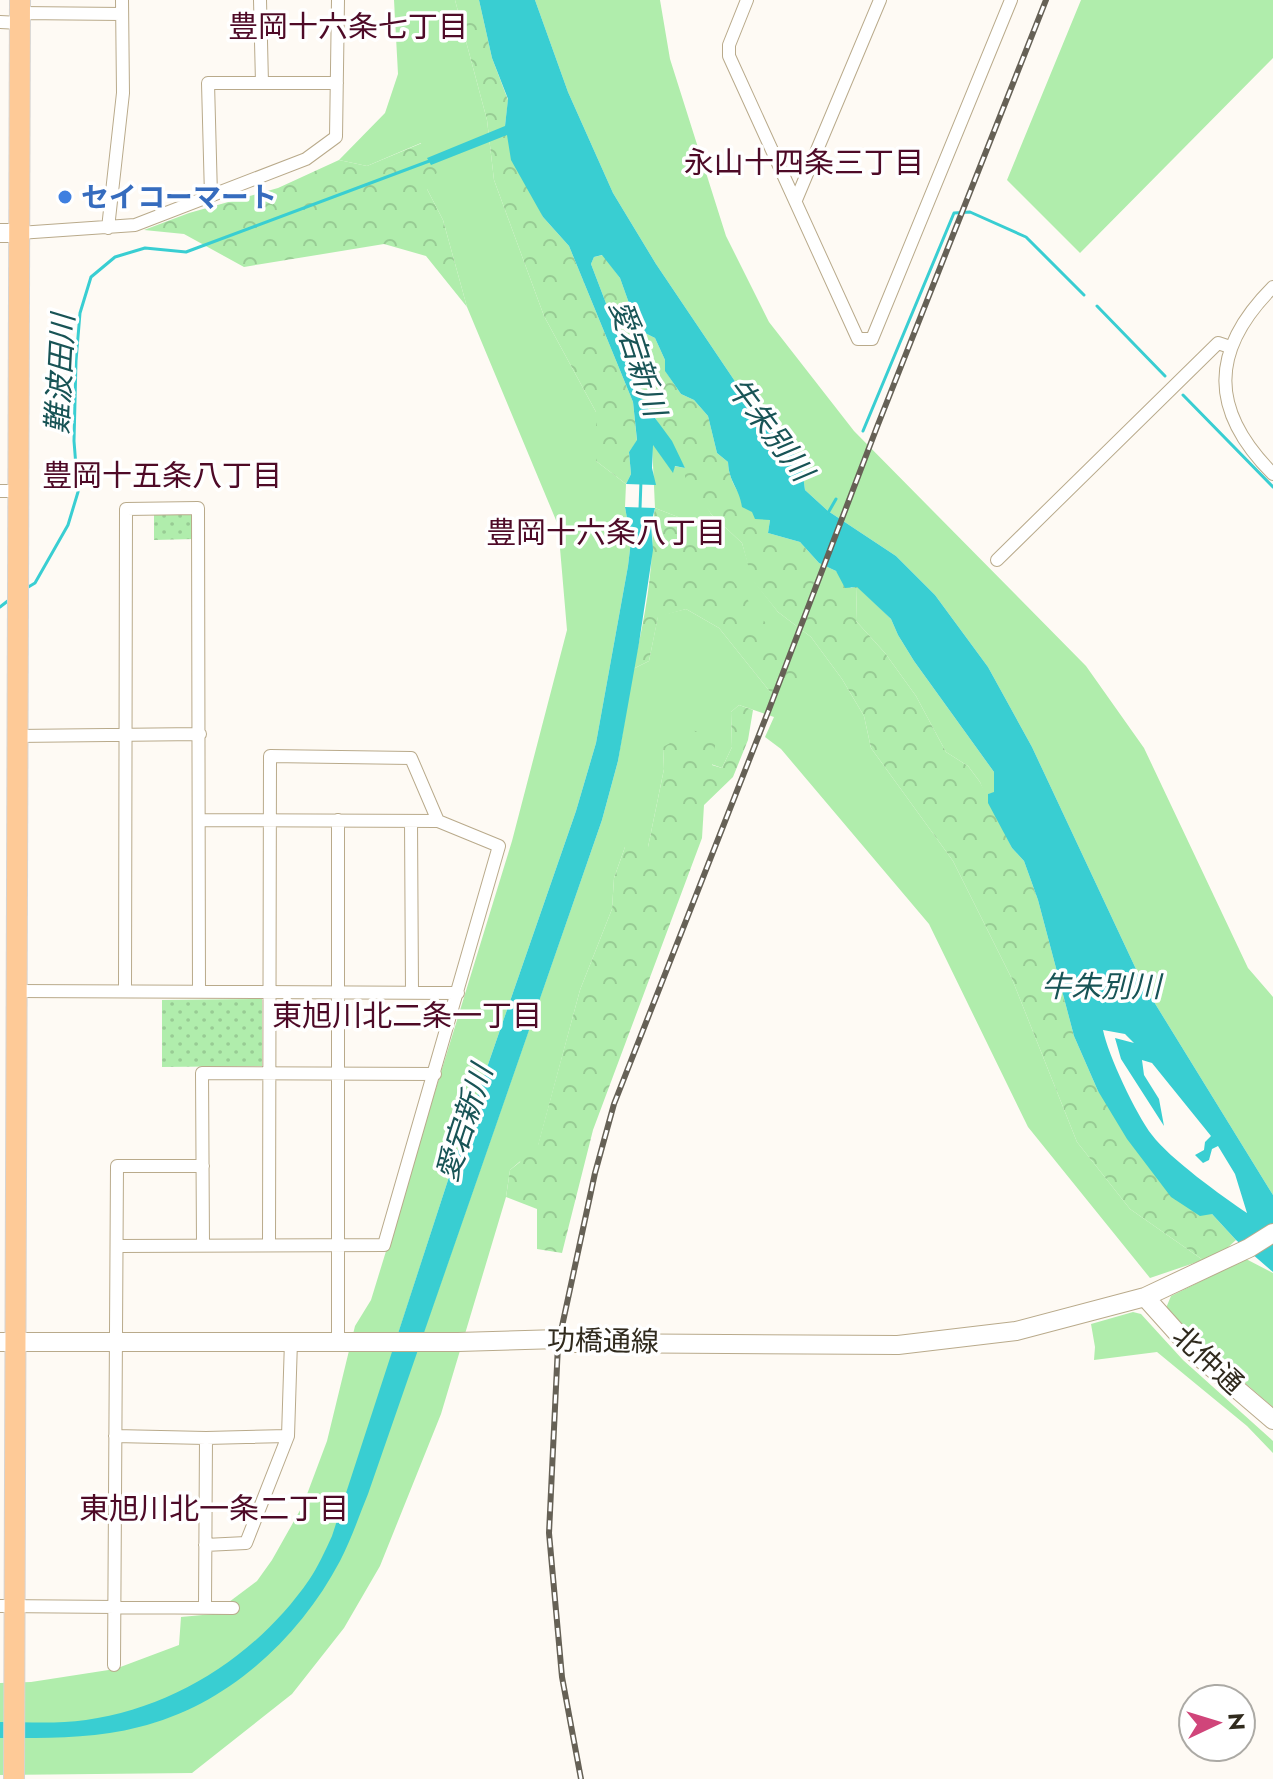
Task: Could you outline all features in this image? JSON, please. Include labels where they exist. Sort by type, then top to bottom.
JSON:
[{"type":"main road","points":[[15,14],[9,233],[8,491],[18,567],[16,736],[8,899],[16,991],[8,1074],[6,1606],[15,1696],[15,1771]]},
{"type":"street","points":[[260,0],[262,83]]},
{"type":"street","points":[[9,233],[135,225],[306,159],[336,137],[338,0]]},
{"type":"street","points":[[747,0],[729,45],[729,56],[858,339],[872,339],[1011,0]]},
{"type":"street","points":[[796,200],[880,0]]},
{"type":"street","points":[[15,14],[122,7],[123,93],[108,228]]},
{"type":"street","points":[[211,196],[208,83],[337,83]]},
{"type":"street","points":[[1273,287],[1255,305],[1230,347],[1225,374],[1227,398],[1243,441],[1273,474]]},
{"type":"street","points":[[997,560],[1218,343],[1230,347]]},
{"type":"street","points":[[125,991],[126,509],[198,508],[199,992]]},
{"type":"street","points":[[16,736],[200,734]]},
{"type":"street","points":[[269,1245],[270,756],[411,758],[438,821]]},
{"type":"street","points":[[117,1246],[384,1245],[499,846],[438,821],[201,820]]},
{"type":"street","points":[[338,820],[338,1341]]},
{"type":"street","points":[[411,821],[412,993]]},
{"type":"street","points":[[16,991],[458,993]]},
{"type":"street","points":[[203,1245],[202,1073],[435,1074]]},
{"type":"street","points":[[114,1665],[117,1166],[203,1166]]},
{"type":"street","name":"功橋通線","points":[[8,1342],[559,1339],[576,1343],[898,1345],[1016,1331],[1145,1297],[1249,1248],[1273,1233]]},
{"type":"street","name":"北仲通","points":[[1145,1297],[1197,1355],[1273,1420]]},
{"type":"street","points":[[205,1545],[246,1543],[288,1436],[291,1341]]},
{"type":"street","points":[[115,1436],[288,1436]]},
{"type":"street","points":[[205,1607],[206,1438]]},
{"type":"street","points":[[6,1606],[233,1608]]},
{"type":"green space","points":[[394,0],[455,0],[487,120],[494,180],[544,316],[596,412],[596,461],[626,484],[625,507],[631,541],[596,743],[576,811],[398,1334],[423,1334],[602,820],[618,761],[633,669],[649,661],[658,616],[686,609],[719,628],[771,693],[686,527],[678,517],[655,508],[652,443],[673,472],[674,466],[685,468],[711,514],[742,543],[753,580],[778,612],[811,637],[842,679],[864,716],[871,748],[953,861],[1012,979],[1077,1142],[1130,1209],[1203,1260],[1150,1278],[1028,1127],[929,924],[781,749],[765,737],[774,717],[739,705],[731,712],[732,747],[722,768],[663,747],[664,769],[648,847],[625,847],[614,878],[612,909],[580,990],[538,1146],[510,1170],[506,1197],[441,1414],[380,1566],[344,1628],[292,1694],[192,1773],[0,1775],[0,1683],[31,1682],[115,1669],[179,1645],[181,1617],[213,1614],[257,1581],[303,1505],[327,1441],[355,1326],[371,1300],[512,841],[567,630],[558,525],[467,307],[443,220],[427,189],[421,143],[367,166],[339,160],[385,113],[398,74]]},
{"type":"green space","points":[[455,0],[479,0],[492,58],[508,100],[505,126],[543,217],[569,246],[633,402],[637,441],[629,452],[631,474],[626,484],[596,461],[596,412],[544,316],[494,180],[487,120]]},
{"type":"green space","points":[[535,0],[660,0],[670,59],[726,236],[769,322],[854,431],[1086,666],[1144,748],[1248,968],[1273,997],[1273,1195],[1143,984],[1032,747],[988,667],[935,595],[896,556],[828,511],[805,490],[801,461],[759,417],[656,264],[613,193],[568,92]]},
{"type":"green space","points":[[1081,0],[1273,0],[1273,58],[1080,253],[1007,180]]},
{"type":"green space","points":[[422,143],[439,169],[427,189],[443,220],[467,307],[426,256],[384,244],[244,267],[184,234],[144,230],[189,213],[278,188],[339,160],[367,166]]},
{"type":"green space","points":[[603,255],[620,278],[630,306],[645,333],[655,338],[665,360],[666,372],[681,394],[694,400],[708,416],[717,453],[728,462],[732,480],[741,496],[754,510],[770,520],[768,533],[800,542],[819,563],[836,571],[851,588],[857,586],[856,621],[885,653],[916,696],[946,752],[968,766],[980,782],[1012,848],[1024,861],[1038,900],[1074,1036],[1098,1091],[1236,1240],[1225,1250],[1203,1260],[1130,1209],[1077,1142],[1012,979],[953,861],[871,748],[864,716],[842,679],[811,637],[778,612],[752,580],[742,543],[711,514],[685,477],[685,468],[644,403],[591,264],[594,257]]},
{"type":"green space","points":[[655,508],[678,517],[712,554],[807,676],[791,700],[771,693],[719,628],[686,609],[658,617],[649,661],[633,669],[651,566]]},
{"type":"green space","points":[[189,513],[195,520],[195,539],[154,540],[154,514]]},
{"type":"green space","points":[[857,586],[891,619],[914,661],[994,772],[994,793],[988,794],[988,803],[980,782],[968,766],[946,752],[916,696],[885,653],[856,621]]},
{"type":"green space","points":[[739,705],[753,710],[748,740],[733,777],[704,805],[702,838],[593,1130],[562,1253],[537,1249],[537,1209],[506,1197],[510,1170],[520,1162],[523,1145],[538,1145],[580,990],[612,909],[614,878],[625,847],[648,847],[664,769],[663,747],[693,730],[716,740],[712,765],[722,768],[732,747],[731,712]]},
{"type":"green space","points":[[262,999],[262,1066],[162,1067],[162,1000]]},
{"type":"green space","points":[[1246,1259],[1273,1273],[1273,1407],[1216,1358],[1166,1308],[1171,1296]]},
{"type":"green space","points":[[1133,1312],[1141,1314],[1183,1360],[1273,1441],[1273,1453],[1247,1426],[1157,1352],[1094,1360],[1091,1324]]},
{"type":"water","name":"牛朱別川","points":[[479,0],[535,0],[568,92],[613,193],[656,264],[759,417],[801,461],[805,490],[828,511],[896,556],[935,595],[988,667],[1032,747],[1143,984],[1273,1195],[1273,1272],[1212,1214],[1200,1216],[1171,1197],[1127,1139],[1098,1091],[1074,1036],[1038,900],[1024,861],[1012,848],[988,803],[988,794],[994,792],[994,772],[914,661],[891,619],[857,587],[845,588],[836,571],[819,563],[800,542],[768,533],[770,520],[755,519],[752,512],[742,507],[728,462],[717,453],[708,416],[694,400],[681,394],[665,371],[665,360],[655,338],[645,333],[630,306],[620,278],[602,255],[594,257],[591,264],[644,403],[672,441],[685,468],[675,466],[673,473],[653,445],[652,468],[656,485],[626,484],[631,474],[629,452],[637,440],[633,402],[569,246],[543,217],[511,160],[507,135],[431,165],[427,158],[505,126],[508,99],[492,58]],"holes":[[[1103,1030],[1125,1034],[1134,1043],[1115,1038],[1121,1059],[1164,1126],[1159,1099],[1144,1075],[1142,1060],[1152,1063],[1211,1136],[1205,1142],[1204,1150],[1195,1155],[1203,1163],[1209,1160],[1212,1149],[1218,1146],[1235,1174],[1247,1213],[1183,1166],[1152,1135],[1116,1069]]]},
{"type":"water","points":[[625,507],[655,508],[651,524],[653,550],[618,761],[602,820],[368,1494],[340,1561],[304,1617],[281,1642],[230,1686],[201,1703],[171,1717],[105,1734],[0,1738],[0,1722],[86,1720],[119,1714],[182,1690],[239,1654],[265,1631],[309,1580],[321,1559],[332,1536],[449,1177],[576,811],[596,743],[628,566],[631,541]]},
{"type":"waterway","name":"難波田川","points":[[25,589],[35,583],[68,525],[78,492],[74,441],[76,361],[80,313],[91,277],[115,257],[145,248],[186,252],[432,160]]},
{"type":"waterway","points":[[863,431],[954,213],[970,212],[1026,237],[1084,295]]},
{"type":"waterway","points":[[1097,306],[1165,376]]},
{"type":"waterway","points":[[1183,395],[1273,487]]},
{"type":"waterway","name":"愛宕新川","points":[[640,509],[641,480]]},
{"type":"waterway","points":[[828,513],[836,499]]},
{"type":"waterway","name":"難波田川","points":[[0,607],[9,600]]},
{"type":"railway","points":[[581,1779],[562,1677],[549,1533],[558,1345],[595,1173],[614,1104],[1046,0]]},
{"type":"place","name":"セイコーマート","points":[[65,197]]},
{"type":"district","name":"豊岡十六条七丁目","points":[[348,26]]},
{"type":"district","name":"永山十四条三丁目","points":[[804,162]]},
{"type":"district","name":"豊岡十五条八丁目","points":[[162,475]]},
{"type":"district","name":"豊岡十六条八丁目","points":[[606,532]]},
{"type":"district","name":"東旭川北二条一丁目","points":[[407,1015]]},
{"type":"district","name":"東旭川北一条二丁目","points":[[214,1508]]}]
